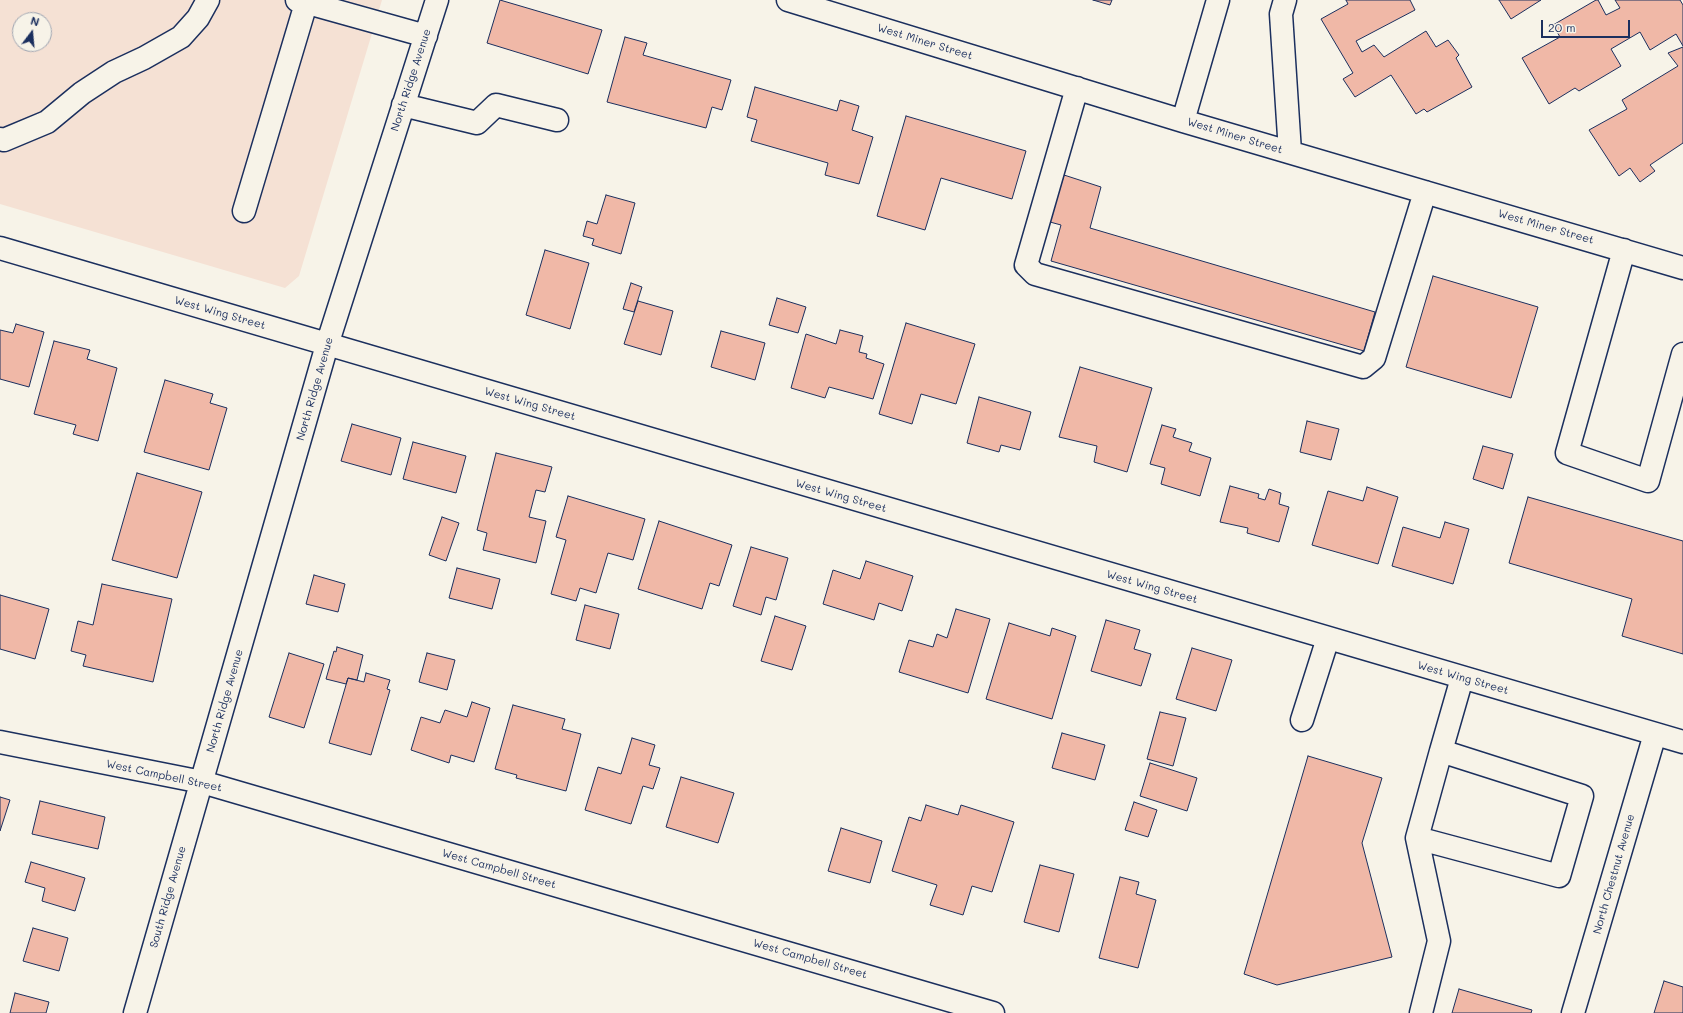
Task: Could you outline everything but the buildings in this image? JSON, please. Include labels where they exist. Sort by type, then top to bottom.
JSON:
[{"type":"street","points":[[0,138],[4,140],[47,122],[82,93],[114,72],[144,58],[181,37],[198,18],[208,0]]},
{"type":"street","name":"North Ridge Avenue","points":[[202,782],[327,345],[437,0]]},
{"type":"street","name":"West Miner Street","points":[[788,0],[1184,121],[1683,268]]},
{"type":"street","points":[[1184,121],[1218,0]]},
{"type":"street","points":[[1285,0],[1281,14],[1290,152]]},
{"type":"street","points":[[244,210],[304,1],[426,36]]},
{"type":"street","points":[[1077,88],[1026,265],[1035,274],[1363,367],[1374,358],[1425,192]]},
{"type":"street","points":[[404,105],[477,123],[496,105],[557,120]]},
{"type":"street","name":"West Wing Street","points":[[0,248],[1683,742]]},
{"type":"street","points":[[1624,250],[1567,453],[1648,481],[1683,354]]},
{"type":"street","points":[[1302,720],[1328,638]]},
{"type":"street","points":[[1421,1013],[1439,940],[1417,838],[1462,678]]},
{"type":"street","name":"North Chestnut Avenue","points":[[1573,1013],[1655,734]]},
{"type":"street","name":"West Campbell Street","points":[[0,742],[202,782],[993,1013]]},
{"type":"street","points":[[1417,838],[1559,876],[1582,796],[1441,751]]},
{"type":"street","name":"South Ridge Avenue","points":[[135,1013],[202,782]]},
{"type":"shaded area","points":[[0,0],[382,0],[299,276],[285,288],[0,204]]}]
